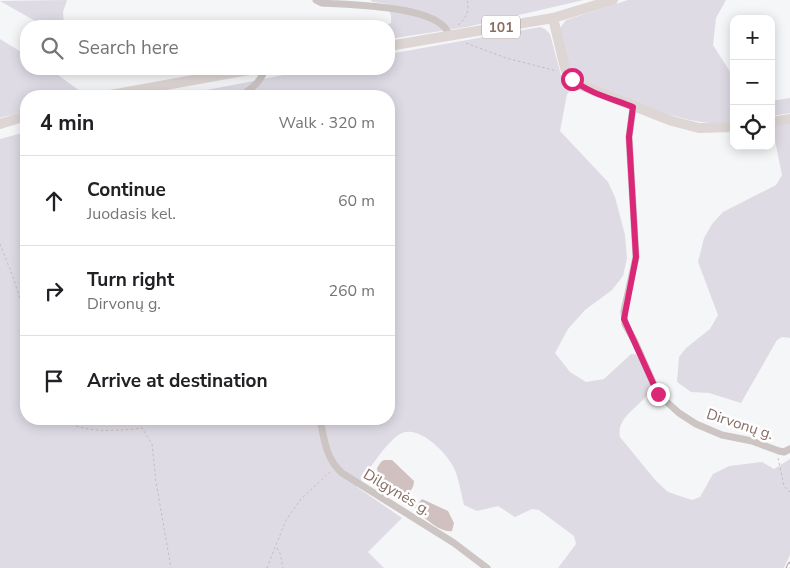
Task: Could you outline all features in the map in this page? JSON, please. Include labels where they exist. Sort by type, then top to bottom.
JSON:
[{"type":"main road","name":"101","points":[[395,45],[448,33],[553,18],[613,0]]},
{"type":"main road","points":[[553,18],[561,54],[568,74],[578,84],[633,107],[689,126],[714,129],[730,127]]},
{"type":"main road","points":[[138,90],[221,75]]},
{"type":"main road","points":[[0,124],[20,118]]},
{"type":"main road","points":[[775,121],[790,119]]},
{"type":"street","points":[[316,0],[411,11],[427,16],[442,24],[448,33]]},
{"type":"street","points":[[248,90],[263,75]]},
{"type":"street","name":"Dirvonų g.","points":[[633,107],[629,137],[636,257],[624,311],[625,324],[658,394],[664,402],[696,424],[722,435],[784,452],[790,449]]},
{"type":"street","name":"Dilgynės g.","points":[[321,425],[328,457],[335,467],[349,479],[454,543],[487,568]]},
{"type":"path","points":[[448,33],[465,20],[469,6],[467,0]]},
{"type":"path","points":[[448,33],[506,58],[568,74]]},
{"type":"path","points":[[0,244],[20,299]]},
{"type":"path","points":[[71,425],[112,431],[142,428],[152,444],[156,482],[171,568]]},
{"type":"path","points":[[776,450],[784,486],[790,492]]},
{"type":"path","points":[[267,568],[286,520],[301,499],[335,467]]},
{"type":"path","points":[[276,547],[280,553],[283,568]]},
{"type":"shaded area","points":[[67,0],[63,12],[64,20],[33,20],[0,1]]},
{"type":"shaded area","points":[[370,0],[584,0],[467,27],[395,38],[395,20],[391,20],[387,4]]},
{"type":"shaded area","points":[[628,0],[726,0],[716,18],[713,45],[730,72],[730,122],[705,122],[677,117],[595,89],[580,81],[571,70],[566,56],[560,28],[566,20]]},
{"type":"shaded area","points":[[540,27],[550,34],[561,75],[573,88],[567,94],[560,131],[608,182],[615,197],[625,235],[627,258],[623,276],[612,290],[585,310],[568,329],[555,353],[570,372],[586,382],[604,379],[631,354],[636,354],[648,376],[649,390],[641,402],[623,421],[620,428],[620,437],[656,481],[668,492],[692,500],[700,497],[713,474],[729,466],[762,462],[774,469],[790,459],[790,555],[784,568],[558,568],[576,544],[574,536],[539,510],[532,509],[515,517],[498,506],[477,511],[464,505],[456,472],[445,455],[423,436],[407,432],[400,434],[389,444],[357,487],[402,518],[368,552],[384,568],[0,568],[0,139],[20,134],[20,425],[395,425],[395,90],[206,90],[284,75],[395,75],[395,53]]},
{"type":"shaded area","points":[[0,39],[20,51],[20,75],[58,75],[79,90],[20,90],[20,113],[0,118]]},
{"type":"shaded area","points":[[790,98],[790,113],[775,115],[775,100]]},
{"type":"shaded area","points":[[790,123],[790,338],[782,337],[777,340],[741,403],[709,393],[691,392],[677,382],[679,357],[686,348],[710,329],[718,315],[698,262],[704,238],[712,224],[723,212],[776,185],[782,175],[775,141],[775,126]]},
{"type":"shaded area","points":[[384,460],[392,460],[414,481],[411,490],[402,497],[390,489],[380,477],[377,468]]},
{"type":"shaded area","points":[[422,499],[448,511],[454,523],[452,531],[442,530],[422,515],[415,507]]},
{"type":"railway","points":[[788,568],[790,564]]},
{"type":"route","points":[[572,79],[588,89],[633,107],[629,137],[636,257],[634,273],[624,311],[624,319],[658,394]]}]
